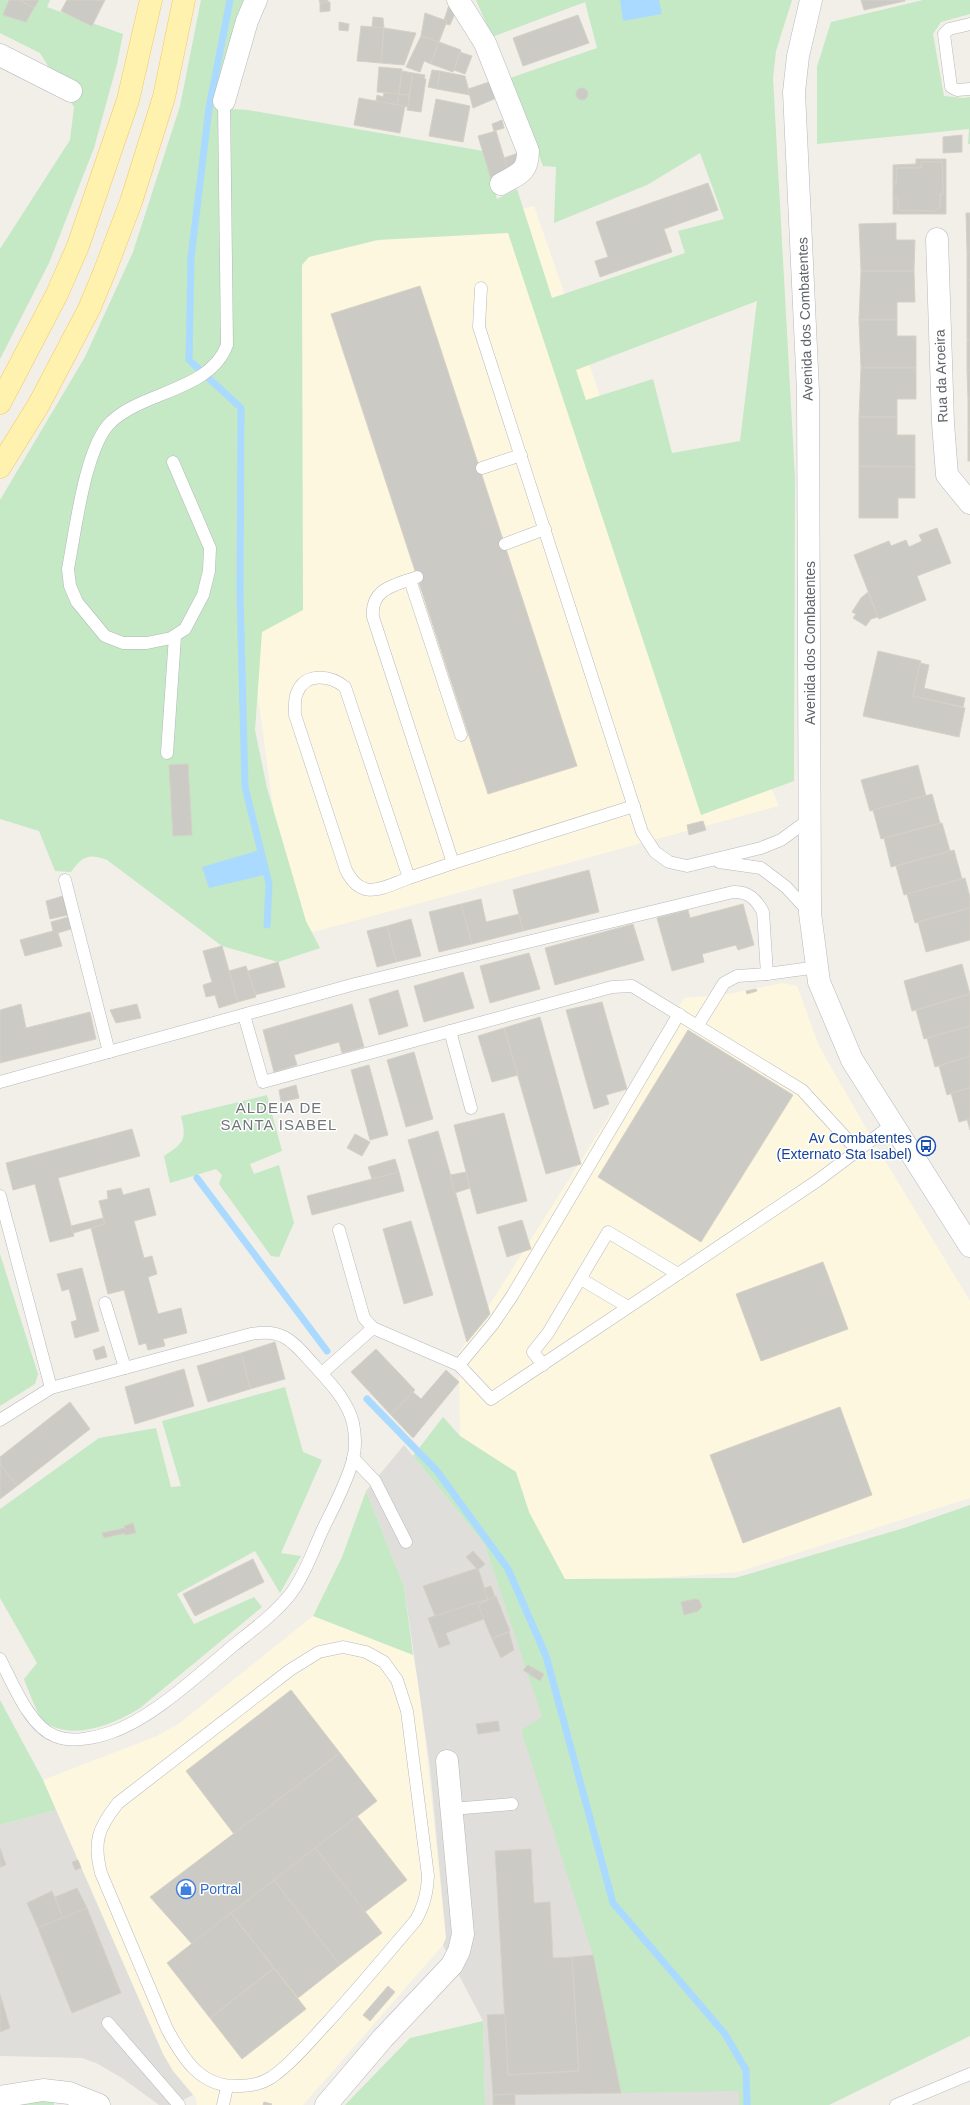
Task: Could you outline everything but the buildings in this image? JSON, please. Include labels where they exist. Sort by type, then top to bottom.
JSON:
[{"type":"main road","points":[[0,403],[57,294],[78,246],[128,100],[151,0]]},
{"type":"main road","points":[[0,467],[38,406],[89,309],[104,273],[131,202],[159,112],[184,0]]},
{"type":"street","points":[[224,102],[247,21],[256,0]]},
{"type":"street","points":[[458,0],[485,43],[528,151],[528,162],[524,170],[501,184]]},
{"type":"street","name":"Avenida dos Combatentes","points":[[811,0],[798,56],[794,92],[808,391],[811,818],[810,913],[819,982],[852,1060],[970,1246]]},
{"type":"street","points":[[0,56],[71,92]]},
{"type":"street","name":"Rua da Aroeira","points":[[936,239],[943,423],[947,476],[970,503]]},
{"type":"street","points":[[326,2105],[383,2038],[452,1965],[459,1951],[463,1934],[447,1761]]},
{"type":"street","points":[[0,2097],[43,2090],[69,2093],[99,2105]]},
{"type":"street","points":[[0,2100],[3,2105]]},
{"type":"lane","points":[[970,24],[949,29],[944,34],[951,87],[957,90],[970,89]]},
{"type":"lane","points":[[173,462],[210,548],[209,571],[203,595],[185,629],[175,636],[147,643],[123,643],[105,636],[77,602],[70,586],[68,569],[90,460],[101,435],[111,422],[129,409],[205,374],[223,354],[227,345],[224,102]]},
{"type":"lane","points":[[481,288],[479,327],[634,806],[648,842],[655,852],[669,862],[687,866],[761,848],[781,840],[811,818]]},
{"type":"lane","points":[[482,468],[521,455]]},
{"type":"lane","points":[[504,544],[545,529]]},
{"type":"lane","points":[[453,863],[373,617],[372,608],[375,598],[384,590],[414,578],[461,735]]},
{"type":"lane","points":[[167,753],[175,636]]},
{"type":"lane","points":[[409,878],[345,687],[336,680],[326,677],[313,678],[303,684],[297,692],[295,715],[346,870],[352,882],[362,888],[374,891],[453,863],[634,806]]},
{"type":"lane","points":[[710,861],[761,868],[786,887],[810,913]]},
{"type":"lane","points":[[65,880],[109,1052]]},
{"type":"lane","points":[[0,1082],[355,984],[733,892],[740,892],[750,896],[758,903],[763,912],[767,974]]},
{"type":"lane","points":[[698,1026],[724,983],[737,976],[767,974],[818,967]]},
{"type":"lane","points":[[244,1014],[263,1082],[622,986],[632,986],[802,1090],[857,1150]]},
{"type":"lane","points":[[459,1365],[494,1324],[512,1296],[679,1014]]},
{"type":"lane","points":[[450,1031],[471,1108]]},
{"type":"lane","points":[[339,1230],[364,1318],[373,1328],[459,1365],[491,1400],[817,1180],[893,1124]]},
{"type":"lane","points":[[0,1196],[51,1388]]},
{"type":"lane","points":[[543,1365],[533,1352],[548,1333],[608,1232],[678,1274]]},
{"type":"lane","points":[[581,1279],[628,1308]]},
{"type":"lane","points":[[106,1303],[126,1368]]},
{"type":"lane","points":[[322,1373],[373,1328]]},
{"type":"lane","points":[[0,1420],[51,1388],[262,1332],[283,1335],[294,1343],[322,1373],[338,1392],[353,1423],[355,1441],[353,1458],[335,1504],[306,1567],[292,1592],[272,1613],[191,1681],[146,1714],[112,1732],[93,1737],[74,1739],[57,1737],[46,1732],[32,1718],[0,1659]]},
{"type":"lane","points":[[353,1458],[375,1481],[406,1542]]},
{"type":"lane","points":[[343,1647],[366,1652],[384,1662],[397,1680],[407,1710],[428,1876],[424,1905],[416,1920],[339,2010],[291,2061],[270,2078],[251,2086],[227,2087],[211,2082],[194,2070],[180,2054],[167,2029],[101,1873],[96,1855],[99,1835],[106,1819],[118,1804],[290,1670],[319,1652],[343,1647]]},
{"type":"lane","points":[[451,1809],[512,1804]]},
{"type":"lane","points":[[108,2023],[179,2105]]},
{"type":"lane","points":[[896,2105],[970,2074]]},
{"type":"lane","points":[[222,2105],[227,2087]]},
{"type":"shaded area","points":[[534,206],[623,462],[779,806],[291,938],[248,624],[274,264]]},
{"type":"shaded area","points":[[782,983],[797,986],[819,1046],[881,1154],[970,1301],[970,1498],[738,1572],[560,1585],[529,1512],[516,1472],[460,1436],[459,1353],[684,998],[729,994]]},
{"type":"shaded area","points":[[404,1445],[485,1545],[543,1717],[521,1731],[739,2091],[739,2105],[485,2105],[483,2021],[443,1945],[446,1938],[430,1767],[404,1586],[366,1491]]},
{"type":"shaded area","points":[[366,1491],[413,1655],[420,1691],[446,1938],[443,1945],[303,2105],[197,2105],[196,2098],[173,2071],[163,2054],[43,1780],[157,1736],[180,1723],[313,1616],[342,1557]]},
{"type":"shaded area","points":[[56,1810],[163,2054],[173,2071],[193,2095],[173,2105],[159,2105],[122,2078],[96,2063],[82,2058],[0,2056],[0,1825]]},
{"type":"green space","points":[[0,0],[50,0],[47,7],[123,34],[117,64],[94,148],[49,263],[0,359],[0,249],[70,140],[74,107],[40,53],[0,33]]},
{"type":"green space","points":[[201,0],[251,0],[216,108],[248,110],[483,151],[497,199],[517,189],[552,298],[685,253],[678,231],[724,219],[700,153],[647,185],[554,223],[556,167],[543,166],[510,78],[597,48],[585,2],[492,37],[476,0],[792,0],[776,51],[773,78],[795,478],[794,781],[701,815],[508,233],[377,240],[309,257],[302,265],[303,610],[262,632],[255,730],[267,788],[306,921],[320,948],[278,962],[222,946],[107,860],[95,857],[86,857],[79,862],[71,872],[55,871],[39,831],[0,819],[0,500],[85,357],[133,252],[180,106]],"holes":[[[757,301],[740,441],[672,453],[653,379],[586,400],[576,370]]]},
{"type":"green space","points":[[923,0],[970,0],[970,14],[941,22],[933,34],[944,96],[963,98],[970,97],[970,144],[968,144],[969,129],[817,144],[817,67],[831,22]]},
{"type":"green space","points":[[267,1095],[282,1151],[250,1164],[254,1174],[279,1165],[294,1223],[279,1257],[271,1256],[219,1184],[222,1175],[216,1169],[170,1183],[164,1156],[180,1144],[184,1136],[181,1116]]},
{"type":"green space","points":[[0,1254],[38,1374],[35,1384],[0,1406]]},
{"type":"green space","points":[[285,1387],[303,1452],[322,1460],[281,1553],[301,1556],[280,1593],[255,1551],[177,1594],[194,1624],[254,1597],[262,1607],[140,1708],[105,1725],[79,1731],[54,1727],[43,1720],[24,1679],[37,1663],[0,1598],[0,1509],[99,1438],[156,1428],[171,1487],[181,1486],[162,1421]]},
{"type":"green space","points":[[443,1417],[460,1436],[516,1472],[529,1512],[565,1579],[735,1578],[904,1528],[970,1505],[970,2036],[829,2105],[739,2105],[739,2091],[621,2093],[593,1955],[521,1730],[542,1717],[485,1545],[413,1456]]},
{"type":"green space","points":[[366,1491],[404,1586],[413,1655],[313,1616],[342,1557]]},
{"type":"green space","points":[[0,1700],[43,1780],[56,1810],[0,1825]]},
{"type":"green space","points":[[483,2021],[485,2105],[345,2105],[410,2038]]},
{"type":"green space","points":[[27,2099],[54,2100],[54,2105],[22,2105]]},
{"type":"water","points":[[620,0],[659,0],[662,14],[623,21]]},
{"type":"water","points":[[257,851],[264,875],[209,888],[202,867]]},
{"type":"waterway","points":[[230,0],[209,108],[191,258],[189,360],[241,408],[240,593],[245,787],[269,884],[267,925]]},
{"type":"waterway","points":[[197,1178],[327,1351]]},
{"type":"waterway","points":[[367,1399],[437,1471],[508,1569],[546,1656],[613,1903],[725,2034],[746,2070],[747,2105]]},
{"type":"place","name":"Av Combatentes (Externato Sta Isabel)","points":[[926,1146]]},
{"type":"place","name":"Portral","points":[[186,1889]]},
{"type":"district","name":"ALDEIA DE SANTA ISABEL","points":[[279,1116]]}]
